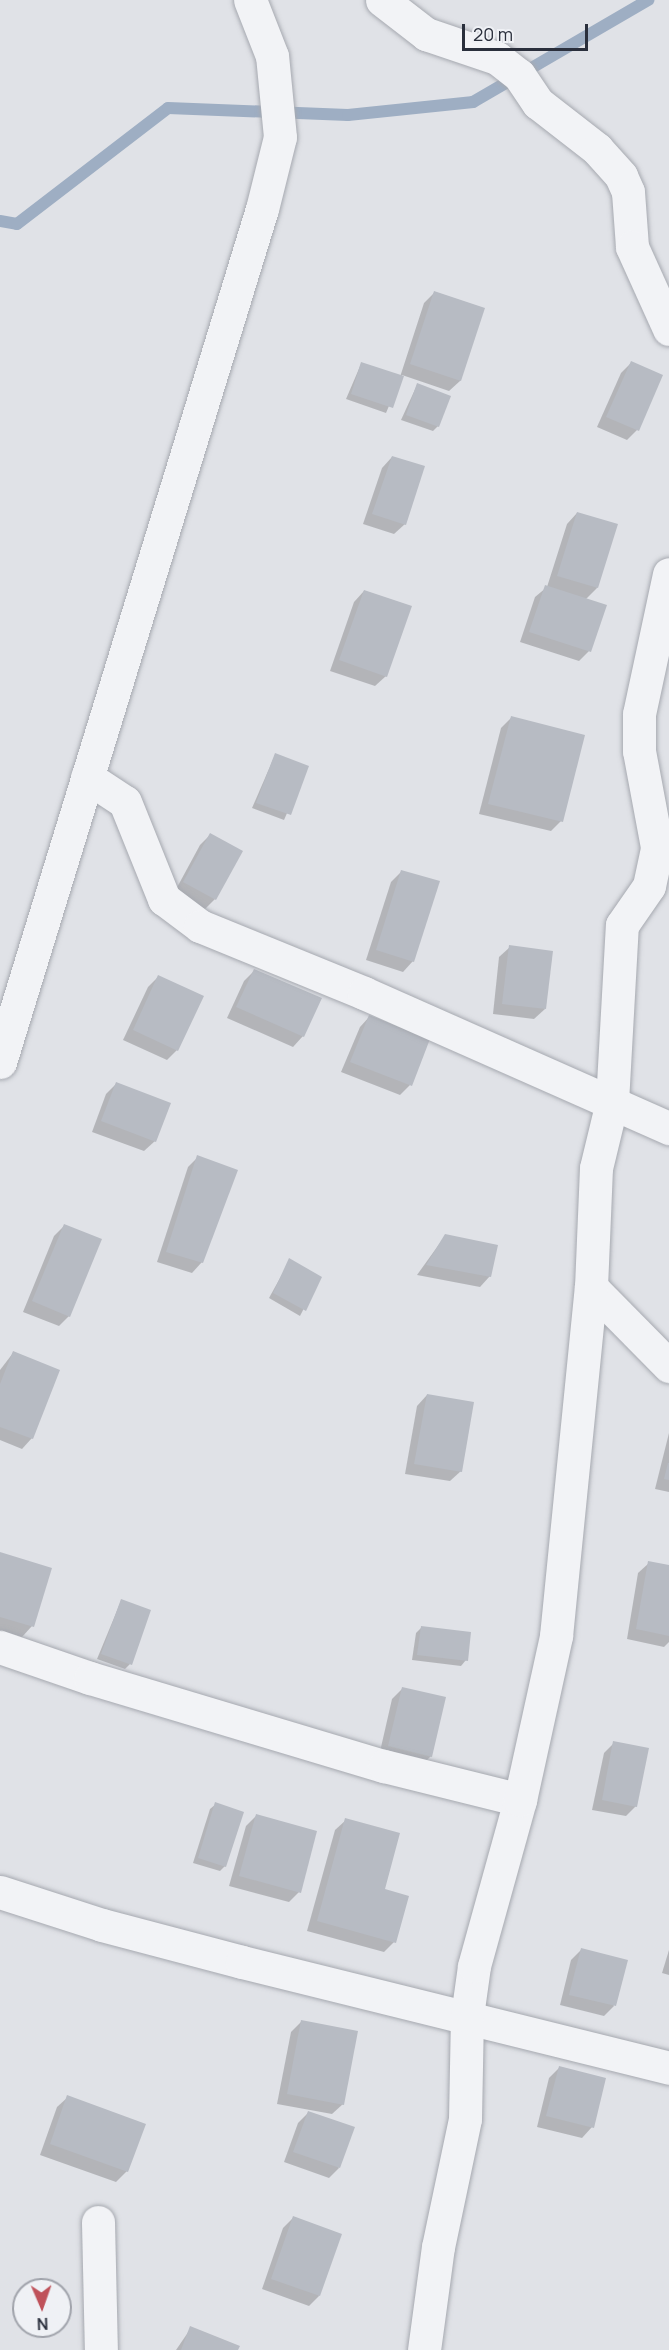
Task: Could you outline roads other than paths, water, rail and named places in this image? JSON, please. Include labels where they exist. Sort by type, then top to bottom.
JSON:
[{"type":"street","points":[[0,1062],[262,208],[280,136],[272,56],[250,0]]},
{"type":"street","points":[[382,0],[426,33],[497,58],[519,75],[538,103],[597,149],[621,176],[628,192],[632,247],[669,329]]},
{"type":"street","points":[[424,2350],[438,2247],[465,2119],[467,2016],[474,1966],[520,1800],[556,1636],[591,1287],[596,1168],[612,1102],[622,926],[649,886],[657,847],[655,823],[639,751],[639,714],[669,574]]},
{"type":"street","points":[[87,777],[125,801],[164,899],[200,926],[353,988],[669,1128]]},
{"type":"street","points":[[591,1287],[669,1366]]},
{"type":"street","points":[[0,1647],[90,1678],[384,1766],[520,1800]]},
{"type":"street","points":[[0,1892],[102,1925],[669,2068]]},
{"type":"street","points":[[98,2222],[101,2350]]},
{"type":"waterway","points":[[0,221],[17,224],[168,108],[348,115],[473,102],[648,0]]}]
